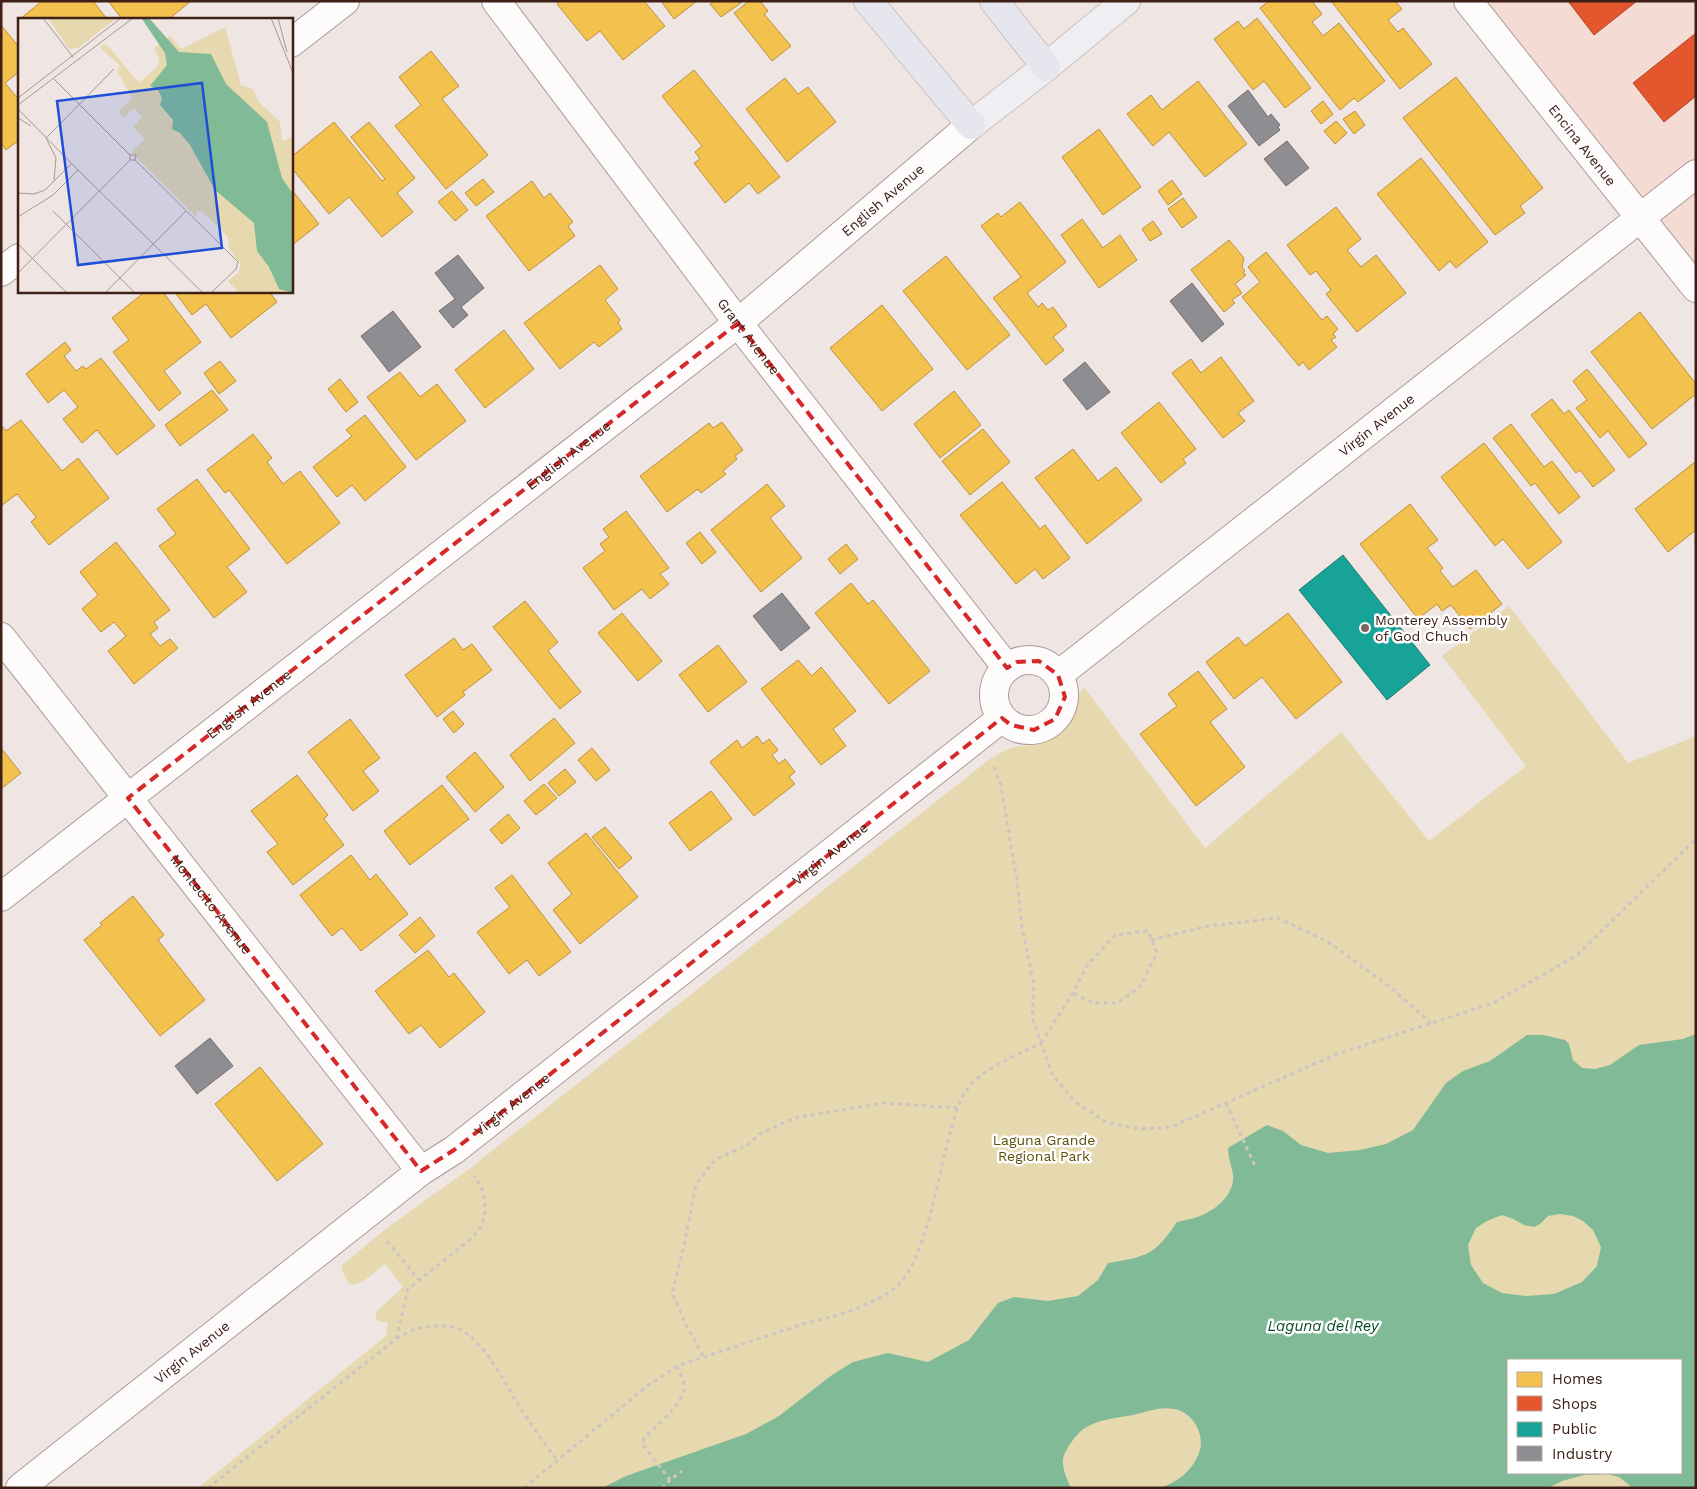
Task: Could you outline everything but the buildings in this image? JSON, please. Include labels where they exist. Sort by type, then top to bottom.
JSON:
[{"type":"highway","points":[[868,1],[971,125]]},
{"type":"highway","points":[[994,1],[1046,68]]},
{"type":"main road","name":"English Avenue","points":[[971,125],[1046,68],[1126,1]]},
{"type":"street","points":[[292,43],[345,1]]},
{"type":"street","name":"Encina Avenue","points":[[1468,1],[1696,288]]},
{"type":"street","name":"Grant Avenue","points":[[498,5],[738,323],[1007,668]]},
{"type":"street","name":"English Avenue","points":[[1,897],[738,323],[971,125]]},
{"type":"street","name":"Virgin Avenue","points":[[1058,675],[1696,174]]},
{"type":"street","points":[[1,272],[18,259]]},
{"type":"street","name":"Montecito Avenue","points":[[1,637],[421,1171]]},
{"type":"street","points":[[1039,661],[1050,666],[1058,675],[1064,686],[1065,697],[1062,709],[1055,719],[1046,726],[1034,730],[1022,730],[1002,718],[996,708],[994,697],[998,681],[1007,668],[1017,662],[1039,661]]},
{"type":"street","name":"Virgin Avenue","points":[[20,1488],[421,1171],[454,1150],[1002,718]]},
{"type":"path","points":[[991,762],[1001,785],[1017,882],[1022,927],[1034,984],[1032,1018],[1053,1076],[1075,1102],[1108,1123],[1141,1129],[1171,1127],[1337,1054],[1492,1003],[1576,956],[1696,839]]},
{"type":"path","points":[[1151,940],[1208,926],[1278,918],[1330,943],[1390,987],[1432,1023]]},
{"type":"path","points":[[524,1488],[646,1387],[677,1366],[806,1323],[826,1319],[880,1298],[899,1284],[912,1267],[922,1240],[957,1108],[968,1087],[988,1070],[1041,1043],[1073,993],[1086,967],[1115,935],[1148,931],[1157,953],[1140,988],[1116,1003],[1093,1004],[1073,993]]},
{"type":"path","points":[[1226,1102],[1255,1166]]},
{"type":"path","points":[[703,1356],[685,1323],[672,1293],[684,1246],[696,1184],[716,1159],[748,1145],[759,1134],[794,1118],[884,1103],[957,1108]]},
{"type":"path","points":[[396,1339],[408,1288],[471,1239],[481,1227],[485,1214],[485,1199],[480,1184],[473,1174]]},
{"type":"path","points":[[366,1215],[419,1280]]},
{"type":"path","points":[[208,1488],[396,1339],[407,1332],[430,1326],[447,1326],[460,1329],[475,1342],[502,1374],[524,1413],[558,1461]]},
{"type":"path","points":[[670,1480],[643,1445],[644,1438],[682,1398],[684,1388],[677,1366]]},
{"type":"path","points":[[662,1488],[682,1471]]},
{"type":"highlighted area","points":[[738,323],[1007,668],[1017,662],[1039,661],[1058,675],[1065,697],[1055,719],[1034,730],[1011,725],[1002,718],[454,1150],[421,1171],[128,798]]},
{"type":"shaded area","points":[[1488,1],[1696,1],[1696,288],[1641,217]]},
{"type":"green space","name":"Laguna Grande Regional Park","points":[[1509,606],[1628,763],[1696,736],[1696,1488],[198,1488],[386,1336],[388,1322],[380,1322],[376,1318],[376,1312],[403,1287],[385,1264],[363,1281],[354,1284],[347,1280],[341,1266],[387,1228],[469,1169],[990,759],[1011,748],[1040,743],[1055,735],[1061,729],[1084,687],[1205,848],[1341,732],[1429,841],[1526,766],[1442,656]]},
{"type":"water","name":"Laguna del Rey","points":[[1696,1034],[1696,1488],[1633,1488],[1619,1477],[1607,1474],[1584,1475],[1562,1481],[1548,1488],[1160,1488],[1173,1483],[1184,1475],[1196,1459],[1201,1446],[1199,1432],[1192,1419],[1181,1411],[1164,1408],[1102,1421],[1082,1430],[1069,1446],[1063,1459],[1066,1478],[1071,1488],[602,1488],[626,1476],[746,1434],[779,1416],[832,1375],[853,1362],[888,1353],[928,1362],[969,1340],[998,1303],[1014,1297],[1048,1301],[1078,1296],[1098,1280],[1108,1263],[1132,1259],[1148,1253],[1156,1248],[1177,1222],[1200,1216],[1218,1205],[1228,1195],[1233,1182],[1228,1148],[1267,1125],[1283,1131],[1301,1145],[1328,1153],[1360,1150],[1386,1144],[1413,1130],[1446,1083],[1463,1071],[1490,1061],[1527,1035],[1543,1035],[1565,1040],[1569,1044],[1573,1060],[1582,1068],[1595,1069],[1610,1065],[1639,1045],[1683,1039]],"holes":[[[1560,1214],[1573,1216],[1583,1221],[1593,1230],[1601,1247],[1597,1266],[1582,1282],[1554,1294],[1527,1296],[1502,1293],[1483,1283],[1471,1265],[1468,1245],[1476,1228],[1487,1221],[1502,1215],[1524,1225],[1534,1227],[1548,1216]]]},
{"type":"place","name":"Monterey Assembly of God Chuch","points":[[1365,628]]}]
